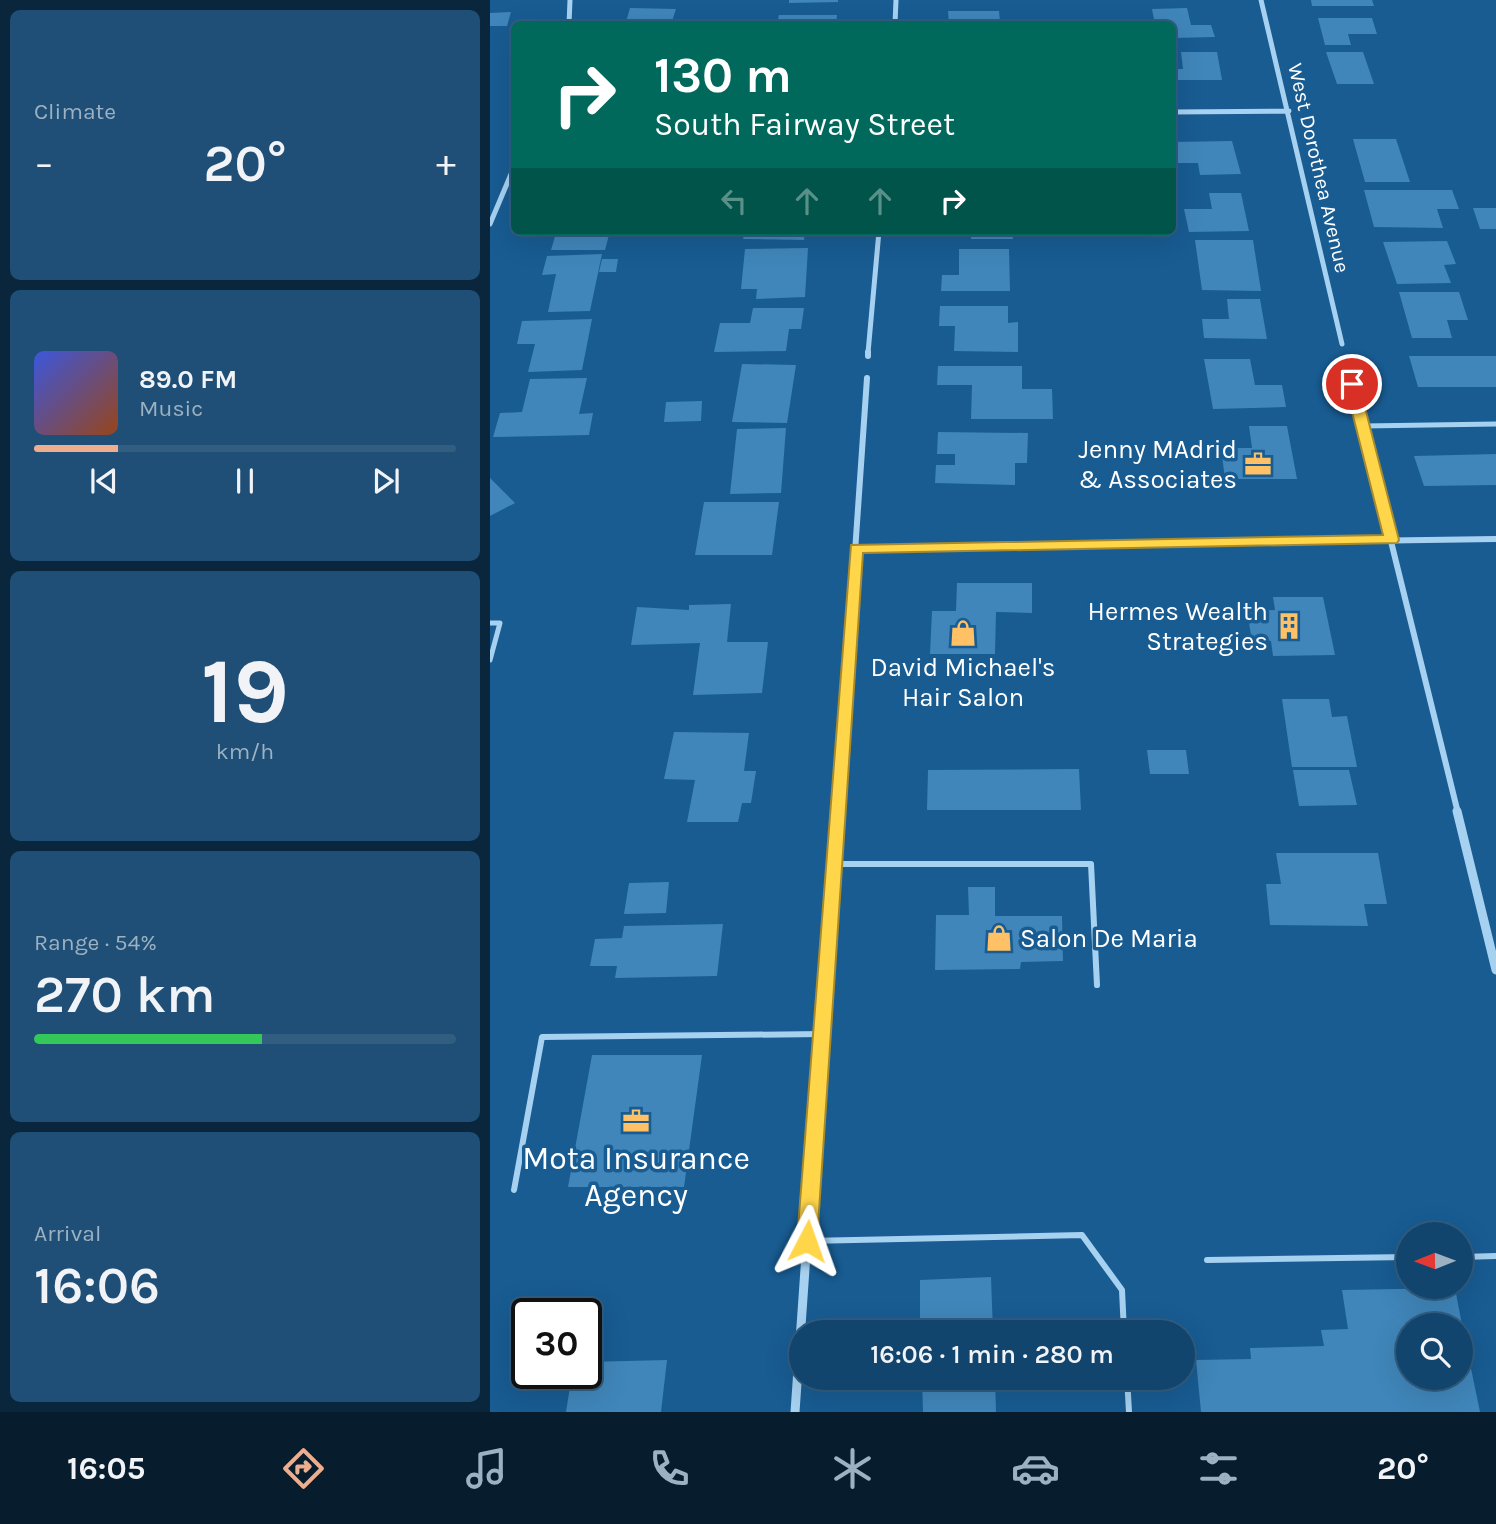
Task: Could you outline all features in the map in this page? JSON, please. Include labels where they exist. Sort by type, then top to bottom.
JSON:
[{"type":"street","points":[[569,21],[570,0]]},
{"type":"street","points":[[895,21],[896,0]]},
{"type":"street","name":"West Dorothea Avenue","points":[[1261,0],[1342,344]]},
{"type":"street","points":[[1176,112],[1289,111]]},
{"type":"street","points":[[490,224],[511,174]]},
{"type":"street","points":[[868,356],[879,235]]},
{"type":"street","points":[[1347,363],[1496,970]]},
{"type":"street","points":[[795,1412],[867,377]]},
{"type":"street","points":[[856,548],[1496,539]]},
{"type":"lane","points":[[1363,426],[1496,424]]},
{"type":"lane","points":[[490,623],[500,623],[490,660]]},
{"type":"lane","points":[[834,864],[1091,864],[1097,985]]},
{"type":"lane","points":[[514,1189],[542,1037],[822,1034]]},
{"type":"lane","points":[[807,1241],[1082,1235],[1122,1290],[1123,1320]]},
{"type":"lane","points":[[1474,1256],[1496,1256]]},
{"type":"lane","points":[[1206,1260],[1396,1257]]},
{"type":"lane","points":[[1128,1390],[1129,1412]]},
{"type":"building","points":[[789,0],[838,0],[838,2],[789,3]]},
{"type":"building","points":[[1311,0],[1372,0],[1374,6],[1312,6]]},
{"type":"building","points":[[630,8],[676,9],[672,21],[626,21]]},
{"type":"building","points":[[1187,8],[1191,25],[1211,25],[1215,37],[1176,38],[1176,21],[1154,21],[1152,9]]},
{"type":"building","points":[[948,11],[999,11],[1000,21],[949,21]]},
{"type":"building","points":[[511,12],[507,26],[490,26],[490,13]]},
{"type":"building","points":[[779,15],[837,15],[836,21],[778,21]]},
{"type":"building","points":[[1318,18],[1372,18],[1377,34],[1348,34],[1351,45],[1325,45]]},
{"type":"building","points":[[1181,52],[1217,52],[1222,80],[1176,80],[1176,69],[1183,69]]},
{"type":"building","points":[[1326,52],[1363,52],[1374,84],[1337,84]]},
{"type":"building","points":[[1353,139],[1396,139],[1410,182],[1365,182]]},
{"type":"building","points":[[1232,141],[1241,174],[1200,175],[1198,163],[1176,163],[1176,142]]},
{"type":"building","points":[[1364,190],[1452,190],[1459,209],[1437,209],[1443,228],[1374,227]]},
{"type":"building","points":[[1209,193],[1241,193],[1249,231],[1189,232],[1184,209],[1212,209]]},
{"type":"building","points":[[1473,208],[1496,208],[1496,229],[1480,229]]},
{"type":"building","points":[[555,235],[609,235],[605,250],[551,250]]},
{"type":"building","points":[[744,235],[805,235],[804,240],[743,239]]},
{"type":"building","points":[[971,235],[1012,235],[1013,239],[971,239]]},
{"type":"building","points":[[1195,240],[1253,240],[1261,291],[1202,290]]},
{"type":"building","points":[[1447,241],[1456,264],[1444,265],[1451,283],[1397,284],[1383,242]]},
{"type":"building","points":[[808,248],[805,297],[756,299],[757,289],[741,289],[745,249]]},
{"type":"building","points":[[959,249],[1009,249],[1010,291],[941,291],[942,275],[959,275]]},
{"type":"building","points":[[602,254],[590,311],[548,312],[556,274],[542,275],[547,256]]},
{"type":"building","points":[[602,259],[618,259],[616,272],[599,272]]},
{"type":"building","points":[[1399,292],[1459,292],[1468,320],[1447,320],[1452,338],[1412,338]]},
{"type":"building","points":[[1227,299],[1260,299],[1267,339],[1204,338],[1202,319],[1229,319]]},
{"type":"building","points":[[940,306],[1008,306],[1008,323],[1018,322],[1018,352],[954,351],[955,326],[939,326]]},
{"type":"building","points":[[753,308],[804,308],[801,329],[789,329],[786,351],[714,352],[720,323],[750,323]]},
{"type":"building","points":[[592,319],[582,370],[528,372],[535,344],[517,344],[522,321]]},
{"type":"building","points":[[1409,356],[1496,356],[1496,387],[1418,387]]},
{"type":"building","points":[[1204,359],[1250,359],[1255,385],[1282,385],[1286,407],[1213,409]]},
{"type":"building","points":[[742,364],[796,365],[787,423],[732,422]]},
{"type":"building","points":[[938,366],[1022,366],[1022,389],[1052,389],[1053,419],[971,419],[972,385],[937,385]]},
{"type":"building","points":[[587,378],[579,414],[593,413],[589,435],[493,437],[500,413],[522,412],[530,379]]},
{"type":"building","points":[[702,401],[701,421],[664,422],[666,402]]},
{"type":"building","name":"Jenny MAdrid & Associates","points":[[1249,426],[1287,426],[1297,479],[1225,479],[1221,448],[1252,448]]},
{"type":"building","points":[[786,428],[781,493],[730,494],[737,429]]},
{"type":"building","points":[[938,432],[1028,433],[1027,463],[1015,463],[1015,485],[935,483],[936,465],[955,465],[955,454],[937,454]]},
{"type":"building","points":[[1496,454],[1496,485],[1424,486],[1414,456]]},
{"type":"building","points":[[490,478],[515,503],[490,516]]},
{"type":"building","points":[[704,502],[779,502],[772,555],[695,555]]},
{"type":"building","name":"David Michael's Hair Salon","points":[[957,583],[1032,583],[1032,613],[996,612],[995,654],[930,654],[932,611],[956,611]]},
{"type":"building","name":"Hermes Wealth Strategies","points":[[1273,597],[1323,597],[1335,655],[1273,656],[1271,641],[1252,641],[1247,611],[1275,610]]},
{"type":"building","points":[[731,604],[727,642],[768,642],[762,693],[693,695],[700,643],[631,645],[637,607],[689,610],[689,605]]},
{"type":"building","points":[[1282,699],[1329,699],[1332,717],[1347,716],[1357,767],[1292,767]]},
{"type":"building","points":[[674,732],[749,733],[744,771],[756,771],[751,803],[742,803],[738,822],[687,822],[695,780],[664,779]]},
{"type":"building","points":[[1147,750],[1186,750],[1189,774],[1150,774]]},
{"type":"building","points":[[1079,769],[1081,810],[927,810],[928,770]]},
{"type":"building","points":[[1293,770],[1349,770],[1357,805],[1299,806]]},
{"type":"building","points":[[1276,853],[1378,853],[1387,904],[1364,904],[1368,926],[1270,925],[1266,884],[1281,884]]},
{"type":"building","points":[[669,882],[666,913],[624,914],[629,883]]},
{"type":"building","name":"Salon De Maria","points":[[968,887],[995,887],[995,916],[1062,916],[1063,961],[1021,962],[1020,969],[935,970],[936,915],[969,915]]},
{"type":"building","points":[[723,924],[717,976],[615,978],[617,966],[590,966],[595,939],[622,938],[624,926]]},
{"type":"building","name":"Mota Insurance Agency","points":[[592,1055],[702,1055],[684,1187],[568,1187]]},
{"type":"building","points":[[991,1277],[993,1320],[920,1320],[920,1280]]},
{"type":"building","points":[[1396,1289],[1396,1299],[1457,1299],[1460,1313],[1396,1313],[1396,1390],[1473,1390],[1473,1377],[1480,1412],[1201,1412],[1196,1360],[1251,1359],[1250,1348],[1324,1346],[1321,1330],[1348,1329],[1342,1290]]},
{"type":"building","points":[[667,1360],[661,1412],[566,1412],[570,1389],[602,1389],[602,1362]]},
{"type":"building","points":[[922,1390],[995,1390],[996,1412],[923,1412]]},
{"type":"place","name":"Jenny MAdrid & Associates","points":[[1258,464]]},
{"type":"place","name":"Hermes Wealth Strategies","points":[[1289,626]]},
{"type":"place","name":"David Michael's Hair Salon","points":[[963,633]]},
{"type":"place","name":"Salon De Maria","points":[[999,938]]},
{"type":"place","name":"Mota Insurance Agency","points":[[636,1121]]},
{"type":"route","points":[[807,1241],[856,548],[1392,540],[1352,384]]}]
